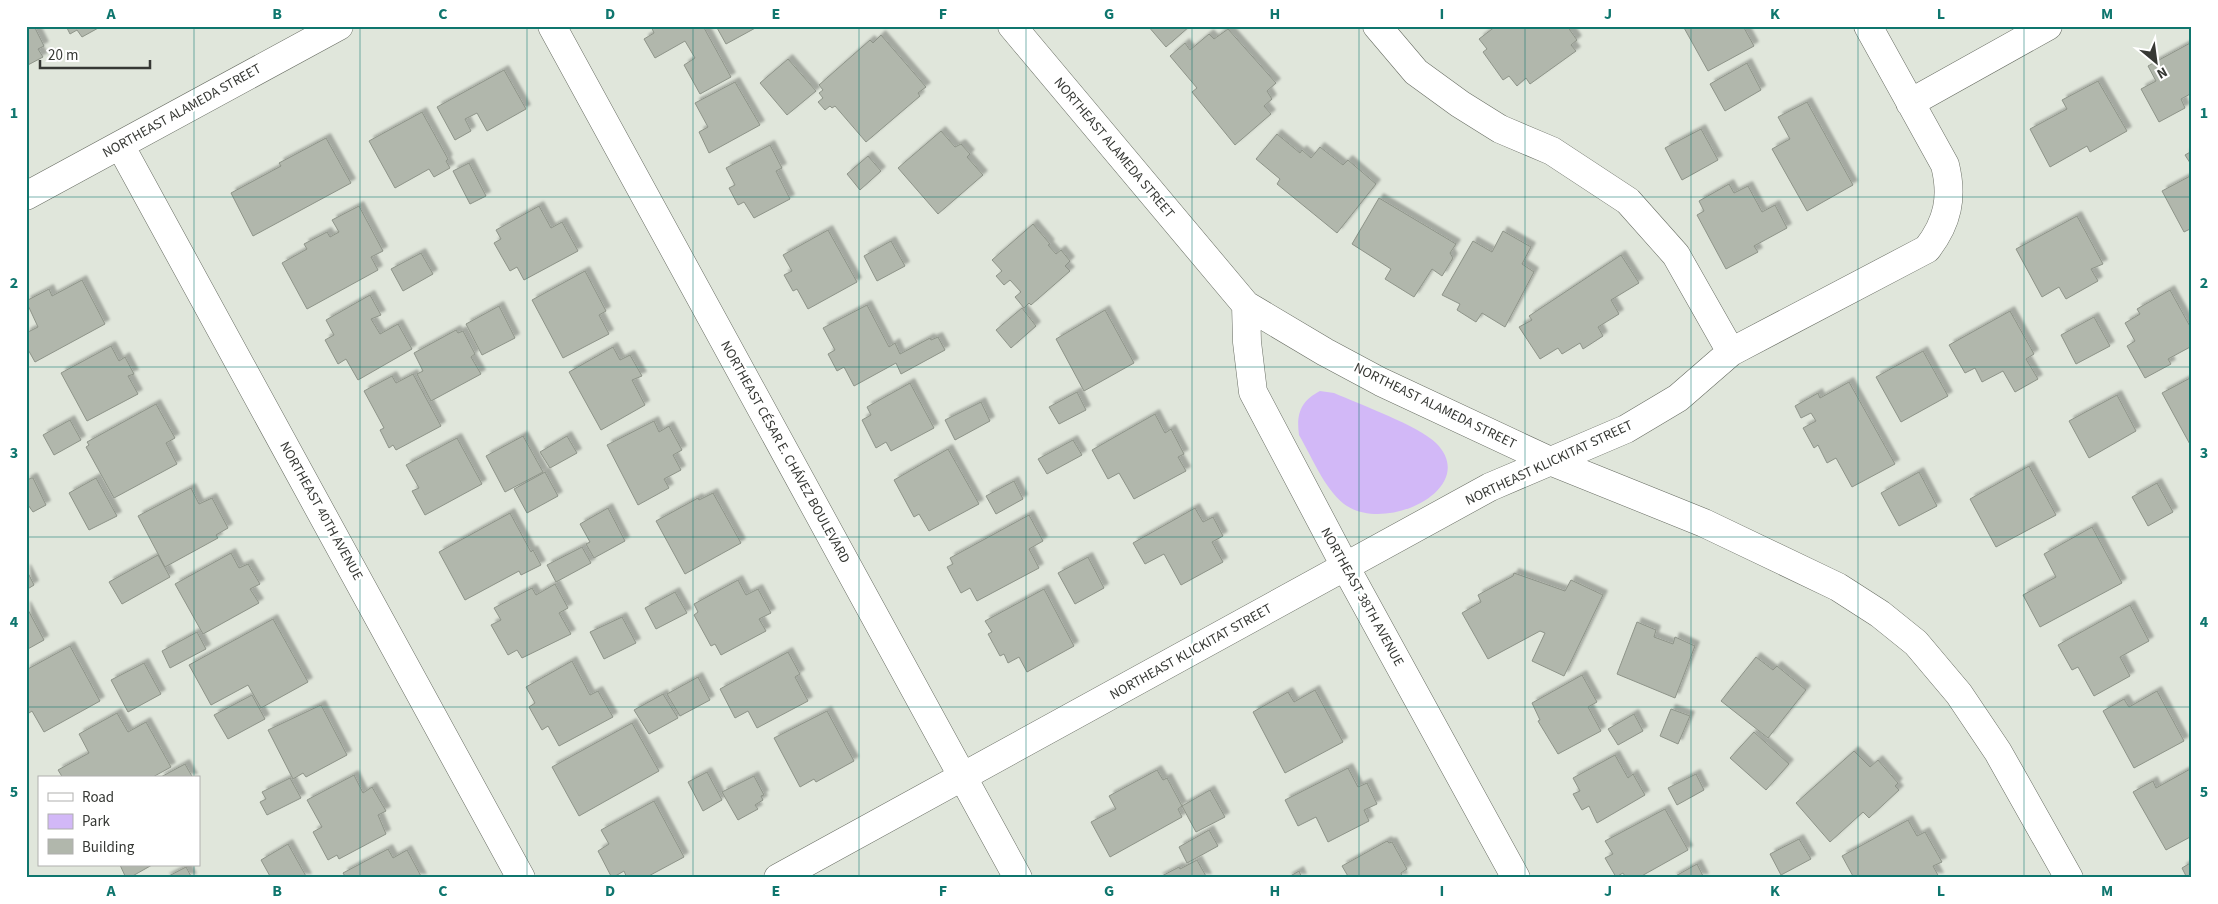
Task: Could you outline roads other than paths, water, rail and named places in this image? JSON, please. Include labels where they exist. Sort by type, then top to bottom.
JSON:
[{"type":"street","name":"NORTHEAST ALAMEDA STREET","points":[[26,196],[338,26]]},
{"type":"street","name":"NORTHEAST CÉSAR E. CHÁVEZ BOULEVARD","points":[[552,26],[1018,878]]},
{"type":"street","name":"NORTHEAST ALAMEDA STREET","points":[[1012,26],[1246,305],[1324,352],[1381,382],[1550,462],[1704,523],[1838,587],[1880,614],[1909,637],[1934,663],[1959,694],[1998,752],[2069,878]]},
{"type":"street","points":[[1377,26],[1416,72],[1460,104],[1500,129],[1552,151],[1628,201],[1676,255],[1731,352]]},
{"type":"street","name":"NORTHEAST KLICKITAT STREET","points":[[778,878],[1346,568],[1490,487],[1626,429],[1678,398],[1731,352],[1927,249],[1938,235],[1946,214],[1950,185],[1945,165],[1868,26]]},
{"type":"street","points":[[1910,104],[2048,26]]},
{"type":"street","name":"NORTHEAST 40TH AVENUE","points":[[120,145],[521,878]]},
{"type":"street","name":"NORTHEAST 38TH AVENUE","points":[[1246,305],[1247,342],[1253,392],[1346,568],[1516,878]]}]
